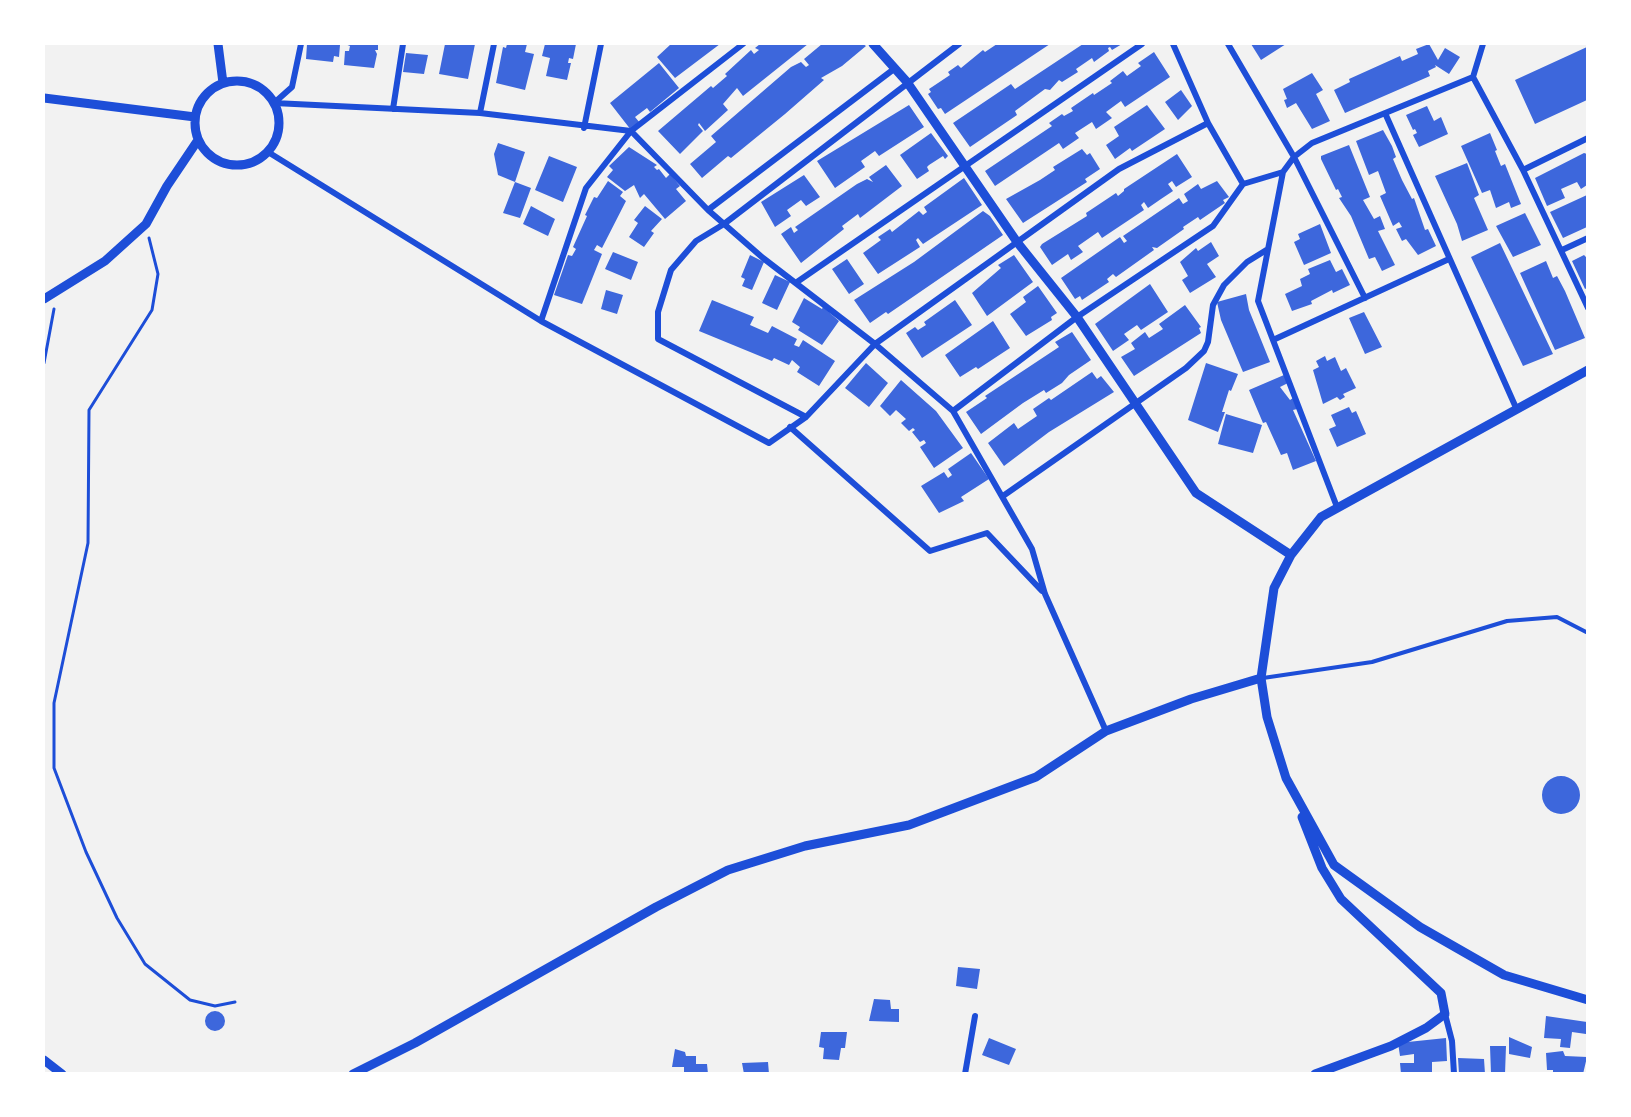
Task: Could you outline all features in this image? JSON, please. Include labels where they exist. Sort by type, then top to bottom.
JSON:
[{"type":"street","points":[[218,44],[223,83]]},
{"type":"street","points":[[274,103],[292,87],[301,44]]},
{"type":"street","points":[[393,109],[403,44]]},
{"type":"street","points":[[480,113],[494,44]]},
{"type":"street","points":[[584,128],[601,44]]},
{"type":"street","points":[[541,321],[586,188],[631,131],[743,44]]},
{"type":"street","points":[[873,44],[907,82],[1017,242],[1077,317],[1197,493],[1291,555]]},
{"type":"street","points":[[806,417],[658,339],[658,312],[670,270],[696,241],[724,224],[959,44]]},
{"type":"street","points":[[797,282],[1142,44]]},
{"type":"street","points":[[1173,44],[1208,123],[1243,184]]},
{"type":"street","points":[[1228,44],[1294,157],[1365,298]]},
{"type":"street","points":[[1483,44],[1473,77],[1523,170],[1587,308]]},
{"type":"street","points":[[708,210],[894,69]]},
{"type":"street","points":[[1337,507],[1258,301],[1284,172],[1294,157],[1312,143],[1473,77]]},
{"type":"street","points":[[246,81],[258,86],[274,103],[279,129],[268,152],[257,160],[244,165],[230,165],[206,152],[198,140],[195,117],[204,96],[223,83],[246,81]]},
{"type":"street","points":[[44,98],[195,117]]},
{"type":"street","points":[[274,103],[480,113],[584,128],[631,131],[708,210],[763,258],[875,344],[953,411],[1032,549],[1045,594],[1106,731]]},
{"type":"street","points":[[1385,114],[1517,410]]},
{"type":"street","points":[[268,152],[541,321],[769,444],[806,417],[875,344],[1119,170],[1208,123]]},
{"type":"street","points":[[1523,170],[1587,138]]},
{"type":"street","points":[[44,299],[105,261],[146,224],[167,186],[198,140]]},
{"type":"street","points":[[953,411],[1077,317],[1213,226],[1243,184],[1284,172]]},
{"type":"street","points":[[1562,250],[1587,238]]},
{"type":"street","points":[[1003,496],[1134,402],[1186,368],[1203,351],[1208,342],[1217,296],[1246,262],[1268,249]]},
{"type":"street","points":[[1273,340],[1449,259]]},
{"type":"street","points":[[1454,1074],[1452,1041],[1441,993],[1341,899],[1322,867],[1286,778],[1268,717],[1261,678],[1274,588],[1291,555],[1321,517],[1587,370]]},
{"type":"street","points":[[790,427],[930,551],[987,533],[1045,594]]},
{"type":"street","points":[[353,1074],[416,1043],[656,907],[728,870],[805,846],[909,825],[1036,777],[1106,731],[1191,699],[1261,678]]},
{"type":"street","points":[[1286,778],[1334,865],[1420,927],[1504,975],[1587,1000]]},
{"type":"street","points":[[1315,1074],[1391,1046],[1426,1028],[1445,1014]]},
{"type":"street","points":[[965,1074],[975,1016]]},
{"type":"street","points":[[44,1060],[62,1074]]},
{"type":"lane","points":[[1261,678],[1372,662],[1508,621],[1557,617],[1587,633]]},
{"type":"path","points":[[146,224],[158,274],[152,310],[89,410],[88,543],[54,703],[54,768],[86,852],[117,918],[145,964],[163,981],[190,1000],[214,1006],[235,1002]]},
{"type":"path","points":[[44,363],[57,293]]},
{"type":"building","points":[[307,44],[340,45],[339,57],[334,56],[333,62],[306,59]]},
{"type":"building","points":[[345,44],[378,44],[378,50],[375,50],[377,54],[374,68],[344,65],[345,51],[349,51],[350,46]]},
{"type":"building","points":[[445,44],[475,44],[468,79],[439,74]]},
{"type":"building","points":[[507,44],[527,44],[525,52],[534,54],[525,90],[496,83],[503,47],[506,48]]},
{"type":"building","points":[[545,44],[576,44],[573,59],[569,58],[568,63],[571,63],[567,80],[546,76],[550,58],[542,56]]},
{"type":"building","points":[[671,44],[720,44],[675,78],[657,57]]},
{"type":"building","points":[[760,44],[808,44],[743,96],[737,88],[723,104],[728,110],[705,131],[699,123],[703,131],[680,154],[658,131],[711,86],[713,88],[727,76],[725,74],[751,50],[754,54],[759,50],[755,48]]},
{"type":"building","points":[[822,44],[863,44],[866,46],[842,66],[821,78],[824,80],[785,114],[731,158],[728,156],[702,178],[690,164],[716,142],[711,136],[791,67],[801,62],[806,67],[809,65],[804,59]]},
{"type":"building","points":[[997,44],[1050,44],[945,114],[941,108],[938,109],[928,94],[931,92],[929,89],[950,75],[948,72],[958,65],[961,68],[983,50],[985,52]]},
{"type":"building","points":[[1083,44],[1122,44],[1112,50],[1108,48],[1109,51],[1094,62],[1092,58],[1076,69],[1078,72],[1062,82],[1059,80],[1050,90],[1045,89],[1015,111],[1017,115],[970,147],[953,123],[1011,84],[1015,89]]},
{"type":"building","points":[[1251,44],[1286,44],[1261,60]]},
{"type":"building","points":[[1429,44],[1438,60],[1445,48],[1460,57],[1449,74],[1435,65],[1436,67],[1428,71],[1430,76],[1345,113],[1334,90],[1350,82],[1349,79],[1400,56],[1402,61],[1418,54],[1416,49]]},
{"type":"building","points":[[1587,47],[1587,100],[1535,124],[1515,80]]},
{"type":"building","points":[[1154,52],[1170,77],[1125,107],[1121,101],[1106,112],[1112,118],[1096,129],[1092,122],[1075,133],[1079,138],[1063,149],[1059,143],[995,186],[985,171],[1052,126],[1049,123],[1062,114],[1064,116],[1073,111],[1071,108],[1112,83],[1110,81],[1123,71],[1127,76],[1141,66],[1138,63]]},
{"type":"building","points":[[406,53],[428,55],[424,74],[403,72]]},
{"type":"building","points":[[659,63],[679,88],[650,112],[647,108],[635,117],[640,123],[631,130],[610,103]]},
{"type":"building","points":[[1312,73],[1323,90],[1316,94],[1330,121],[1312,129],[1296,103],[1287,108],[1284,100],[1287,99],[1283,89]]},
{"type":"building","points":[[1181,90],[1192,106],[1178,120],[1165,102]]},
{"type":"building","points":[[909,105],[924,127],[879,156],[875,151],[861,161],[865,167],[835,188],[817,161]]},
{"type":"building","points":[[1147,105],[1165,129],[1132,151],[1130,148],[1115,159],[1106,145],[1119,136],[1114,127]]},
{"type":"building","points":[[1427,106],[1434,121],[1441,117],[1448,134],[1419,147],[1413,135],[1417,133],[1415,129],[1413,130],[1406,115]]},
{"type":"building","points":[[1383,130],[1392,146],[1396,157],[1393,159],[1402,180],[1412,199],[1414,198],[1425,230],[1428,229],[1436,246],[1418,255],[1406,239],[1402,241],[1396,229],[1402,227],[1399,222],[1393,226],[1380,196],[1386,193],[1378,171],[1369,175],[1356,141]]},
{"type":"building","points":[[931,133],[948,156],[945,159],[943,156],[929,165],[927,167],[929,171],[917,179],[900,155]]},
{"type":"building","points":[[1490,133],[1501,166],[1505,164],[1521,204],[1511,208],[1509,202],[1496,208],[1490,190],[1482,193],[1461,146]]},
{"type":"building","points":[[498,143],[525,152],[515,182],[498,175],[494,154]]},
{"type":"building","points":[[1349,145],[1370,197],[1363,200],[1374,219],[1380,216],[1385,229],[1378,231],[1395,265],[1382,271],[1375,257],[1369,259],[1351,216],[1339,198],[1342,197],[1338,189],[1336,190],[1321,159],[1321,156]]},
{"type":"building","points":[[629,147],[657,165],[654,167],[659,169],[666,178],[670,174],[680,186],[676,189],[686,201],[665,219],[644,194],[640,198],[634,185],[625,191],[607,177],[613,170],[609,166]]},
{"type":"building","points":[[1082,149],[1087,155],[1090,153],[1100,169],[1085,179],[1087,182],[1023,223],[1006,199],[1040,180],[1055,170],[1053,167]]},
{"type":"building","points":[[1584,153],[1587,154],[1587,185],[1581,189],[1577,182],[1561,189],[1565,198],[1547,206],[1535,178]]},
{"type":"building","points":[[1177,154],[1192,177],[1176,187],[1172,181],[1168,184],[1173,191],[1148,208],[1144,202],[1141,205],[1144,210],[1102,238],[1098,232],[1078,246],[1083,252],[1071,260],[1068,254],[1052,265],[1040,247],[1042,244],[1087,216],[1086,213],[1116,193],[1118,196],[1124,189]]},
{"type":"building","points":[[549,156],[577,167],[563,202],[535,190]]},
{"type":"building","points":[[1467,163],[1479,195],[1474,198],[1488,230],[1462,241],[1457,224],[1435,176]]},
{"type":"building","points":[[886,165],[902,186],[860,218],[858,214],[842,226],[844,229],[801,263],[781,234],[791,227],[794,233],[798,230],[795,227],[857,184],[867,179],[873,182],[869,177]]},
{"type":"building","points":[[804,175],[820,197],[806,206],[801,200],[787,210],[791,216],[775,227],[761,202]]},
{"type":"building","points":[[964,178],[982,205],[923,244],[918,238],[916,240],[920,247],[878,274],[863,253],[881,240],[878,237],[890,229],[892,232],[919,211],[923,215],[927,212],[924,207]]},
{"type":"building","points":[[608,181],[623,192],[620,196],[626,201],[602,248],[597,245],[594,250],[602,254],[582,304],[554,295],[568,255],[572,256],[576,249],[573,247],[587,216],[585,215],[594,197],[597,198]]},
{"type":"building","points":[[1217,181],[1229,197],[1223,200],[1225,203],[1200,220],[1198,217],[1157,248],[1152,247],[1154,250],[1116,277],[1113,274],[1107,279],[1109,282],[1082,300],[1080,296],[1075,299],[1061,278],[1120,237],[1124,243],[1127,241],[1123,236],[1179,198],[1183,204],[1188,201],[1184,194],[1198,184],[1201,189]]},
{"type":"building","points":[[515,182],[531,188],[520,218],[503,213]]},
{"type":"building","points":[[1587,195],[1587,227],[1563,238],[1550,212]]},
{"type":"building","points":[[531,206],[555,219],[548,236],[523,224]]},
{"type":"building","points":[[645,206],[662,219],[651,231],[654,233],[644,247],[629,237],[638,223],[634,220]]},
{"type":"building","points":[[983,211],[990,216],[1003,235],[888,314],[886,312],[870,323],[854,300],[914,262]]},
{"type":"building","points":[[1525,213],[1541,245],[1513,257],[1496,226]]},
{"type":"building","points":[[1320,224],[1331,253],[1304,265],[1294,242],[1300,239],[1298,234]]},
{"type":"building","points":[[1211,242],[1219,256],[1207,264],[1216,277],[1190,293],[1182,280],[1188,276],[1180,262],[1196,248],[1198,251]]},
{"type":"building","points":[[1500,243],[1553,354],[1523,366],[1471,257]]},
{"type":"building","points":[[613,252],[638,262],[631,280],[605,269]]},
{"type":"building","points":[[750,255],[764,262],[752,290],[742,286],[745,279],[741,277]]},
{"type":"building","points":[[1014,255],[1033,282],[987,316],[972,293],[1001,268],[998,265]]},
{"type":"building","points":[[1584,255],[1587,258],[1587,288],[1585,289],[1572,261]]},
{"type":"building","points":[[847,259],[864,284],[849,294],[832,269]]},
{"type":"building","points":[[1330,260],[1336,272],[1342,269],[1350,285],[1333,293],[1332,290],[1311,301],[1312,304],[1292,311],[1285,294],[1302,286],[1300,279],[1310,274],[1308,269]]},
{"type":"building","points":[[1546,261],[1553,278],[1557,276],[1565,291],[1585,338],[1555,350],[1520,273]]},
{"type":"building","points":[[775,275],[790,282],[777,310],[762,303]]},
{"type":"building","points":[[1150,284],[1168,312],[1141,330],[1137,325],[1124,334],[1129,340],[1113,351],[1095,324]]},
{"type":"building","points":[[1038,286],[1057,313],[1051,317],[1052,320],[1026,336],[1010,314],[1026,302],[1023,297]]},
{"type":"building","points":[[606,290],[623,295],[617,314],[601,309]]},
{"type":"building","points":[[1246,294],[1249,310],[1270,362],[1243,372],[1221,320],[1217,302]]},
{"type":"building","points":[[804,298],[822,309],[823,307],[839,321],[822,345],[798,330],[800,327],[792,322]]},
{"type":"building","points":[[712,300],[754,317],[750,325],[768,333],[772,326],[797,339],[794,345],[799,347],[803,340],[835,361],[819,386],[797,372],[800,367],[792,360],[789,365],[774,358],[772,361],[699,331]]},
{"type":"building","points":[[955,300],[972,325],[922,358],[906,333],[915,327],[918,330],[926,325],[924,322]]},
{"type":"building","points":[[1185,305],[1201,327],[1199,328],[1201,333],[1134,376],[1121,357],[1135,349],[1131,343],[1145,332],[1149,338],[1163,329],[1159,324]]},
{"type":"building","points":[[1364,312],[1382,347],[1365,354],[1349,318]]},
{"type":"building","points":[[993,321],[1010,348],[978,369],[976,367],[960,377],[945,355]]},
{"type":"building","points":[[1072,332],[1091,360],[1069,375],[1062,383],[1046,393],[1044,390],[1023,403],[981,434],[966,412],[987,398],[985,396],[1059,347],[1055,342]]},
{"type":"building","points":[[1325,356],[1327,361],[1335,357],[1341,371],[1346,368],[1356,388],[1343,394],[1345,397],[1340,400],[1337,397],[1323,404],[1313,370],[1319,367],[1316,361]]},
{"type":"building","points":[[866,363],[888,383],[869,407],[845,388]]},
{"type":"building","points":[[1206,363],[1238,374],[1231,391],[1229,390],[1218,432],[1188,420]]},
{"type":"building","points":[[1092,372],[1097,379],[1101,376],[1114,392],[1049,432],[1004,466],[988,443],[1014,423],[1018,429],[1037,416],[1033,409],[1049,398],[1051,400]]},
{"type":"building","points":[[1284,375],[1288,383],[1280,387],[1290,400],[1293,398],[1297,409],[1293,410],[1316,461],[1293,470],[1287,453],[1281,455],[1266,422],[1263,423],[1249,390]]},
{"type":"building","points":[[901,380],[936,411],[963,448],[934,468],[920,447],[926,443],[924,440],[920,442],[912,432],[915,430],[913,428],[909,431],[901,423],[906,419],[896,410],[890,416],[880,406]]},
{"type":"building","points":[[1349,407],[1352,413],[1356,411],[1366,434],[1337,447],[1329,429],[1336,426],[1331,415]]},
{"type":"building","points":[[1226,414],[1262,425],[1253,453],[1218,444]]},
{"type":"building","points":[[971,453],[989,479],[961,497],[964,501],[939,513],[921,486],[944,472],[948,478],[952,475],[948,469]]},
{"type":"building","points":[[1561,776],[1574,782],[1580,795],[1574,808],[1561,814],[1548,808],[1542,795],[1548,782]]},
{"type":"building","points":[[958,967],[980,969],[977,989],[956,986]]},
{"type":"building","points":[[874,999],[890,1000],[891,1009],[899,1009],[899,1022],[869,1021]]},
{"type":"building","points":[[215,1011],[222,1014],[225,1021],[222,1028],[215,1031],[208,1028],[205,1021],[208,1014]]},
{"type":"building","points":[[1546,1016],[1587,1022],[1586,1034],[1572,1032],[1570,1048],[1560,1047],[1561,1039],[1544,1038]]},
{"type":"building","points":[[821,1032],[847,1032],[845,1048],[841,1048],[839,1060],[823,1059],[824,1048],[819,1047]]},
{"type":"building","points":[[1509,1037],[1532,1047],[1530,1058],[1509,1054]]},
{"type":"building","points":[[989,1038],[1016,1049],[1009,1065],[982,1055]]},
{"type":"building","points":[[1446,1038],[1447,1061],[1432,1062],[1432,1074],[1401,1074],[1400,1063],[1414,1063],[1414,1054],[1400,1056],[1398,1043]]},
{"type":"building","points":[[1490,1046],[1506,1046],[1505,1074],[1491,1074]]},
{"type":"building","points":[[675,1049],[685,1052],[686,1056],[696,1056],[696,1064],[707,1064],[708,1074],[684,1074],[684,1067],[672,1067]]},
{"type":"building","points":[[1563,1051],[1565,1056],[1587,1057],[1583,1074],[1553,1074],[1553,1070],[1547,1070],[1546,1053]]},
{"type":"building","points":[[1458,1058],[1484,1059],[1485,1074],[1459,1074]]},
{"type":"building","points":[[768,1062],[769,1074],[744,1074],[742,1063]]}]
